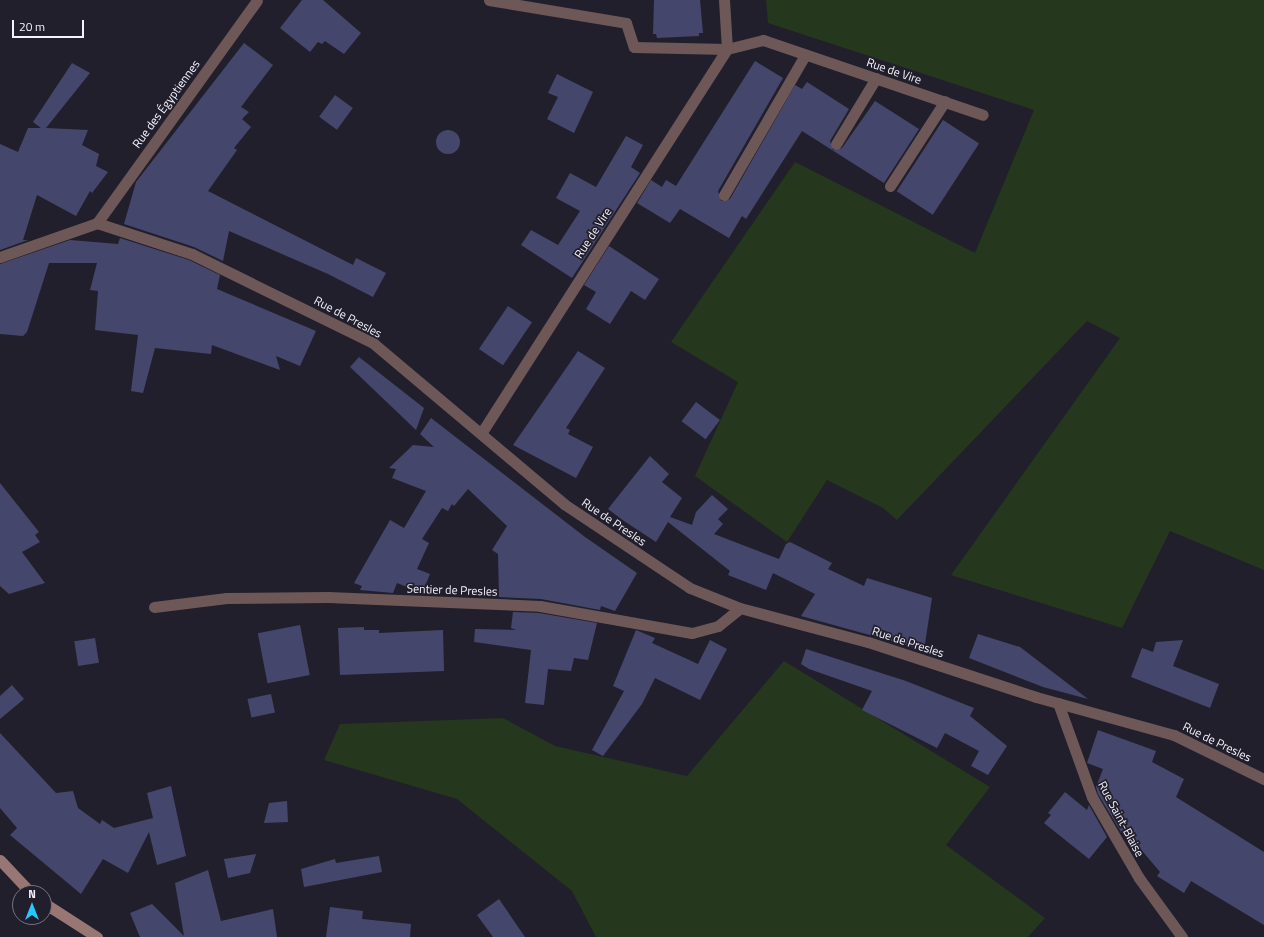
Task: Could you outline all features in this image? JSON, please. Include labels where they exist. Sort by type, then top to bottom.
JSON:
[{"type":"main road","points":[[0,860],[23,885]]},
{"type":"main road","points":[[52,908],[97,937]]},
{"type":"street","name":"Rue des Égyptiennes","points":[[97,223],[257,0]]},
{"type":"street","name":"Rue de Vire","points":[[489,0],[626,23],[634,47],[727,49],[763,40],[983,115]]},
{"type":"street","points":[[724,0],[727,49]]},
{"type":"street","name":"Rue de Vire","points":[[482,432],[727,49]]},
{"type":"street","points":[[724,195],[805,55]]},
{"type":"street","points":[[836,144],[876,78]]},
{"type":"street","points":[[890,186],[944,101]]},
{"type":"street","points":[[0,257],[97,223]]},
{"type":"street","name":"Rue de Presles","points":[[97,223],[192,254],[373,343],[482,432],[564,504],[690,588],[740,608],[868,642],[1058,703],[1174,735],[1264,779]]},
{"type":"street","name":"Sentier de Presles","points":[[154,607],[226,598],[328,597],[540,606],[692,633],[718,626],[740,608]]},
{"type":"street","name":"Rue Saint-Blaise","points":[[1058,703],[1092,797],[1139,878],[1182,937]]},
{"type":"green space","points":[[766,0],[1264,0],[1264,570],[1170,531],[1122,628],[951,575],[1120,338],[1087,321],[897,520],[883,508],[827,480],[787,542],[695,476],[738,382],[671,342],[795,162],[975,253],[1034,110],[768,23]]},
{"type":"green space","points":[[784,661],[990,787],[946,845],[1045,918],[1028,937],[596,937],[572,891],[457,799],[324,760],[340,724],[503,718],[555,746],[687,776]]},
{"type":"building","points":[[302,0],[323,0],[361,33],[344,54],[325,41],[322,44],[318,42],[310,52],[280,28]]},
{"type":"building","points":[[654,0],[700,0],[703,33],[699,33],[699,36],[657,38],[656,34],[653,34]]},
{"type":"building","points":[[244,43],[273,65],[241,107],[249,112],[242,119],[251,127],[234,148],[237,150],[208,191],[353,265],[356,258],[386,273],[373,297],[328,274],[229,231],[223,261],[194,247],[124,224],[136,182]]},
{"type":"building","points":[[755,61],[783,78],[718,191],[721,201],[730,199],[795,85],[802,89],[807,82],[849,109],[830,141],[833,150],[842,148],[875,101],[919,129],[884,183],[802,131],[746,219],[742,216],[729,238],[680,209],[670,223],[637,203],[651,180],[662,187],[666,180],[676,186]]},
{"type":"building","points":[[72,63],[90,73],[46,128],[88,130],[82,145],[99,154],[96,166],[108,172],[92,193],[90,191],[76,216],[37,195],[23,240],[28,240],[0,250],[0,144],[18,152],[28,128],[41,128],[33,122]]},
{"type":"building","points":[[557,74],[593,92],[574,133],[547,119],[558,97],[548,93]]},
{"type":"building","points":[[335,95],[353,108],[337,130],[319,117]]},
{"type":"building","points":[[943,120],[979,143],[933,215],[897,191]]},
{"type":"building","points":[[448,130],[453,131],[459,137],[459,147],[453,153],[448,154],[443,153],[437,147],[436,142],[437,137],[443,131]]},
{"type":"building","points":[[626,136],[643,145],[631,167],[640,173],[572,278],[521,245],[531,230],[558,245],[580,211],[556,198],[570,173],[596,187]]},
{"type":"building","points":[[120,238],[189,260],[220,275],[217,289],[316,331],[300,366],[276,356],[280,370],[212,345],[211,354],[155,348],[143,393],[131,391],[138,335],[95,330],[98,291],[90,290],[97,263],[49,263],[27,332],[23,336],[0,334],[0,264],[70,240],[118,244]]},
{"type":"building","points":[[609,246],[659,279],[645,300],[631,291],[610,324],[586,309],[596,292],[584,285]]},
{"type":"building","points":[[508,306],[532,322],[503,365],[479,349]]},
{"type":"building","points":[[578,351],[605,368],[566,428],[570,430],[568,434],[593,447],[576,478],[513,445]]},
{"type":"building","points":[[359,357],[424,408],[416,430],[350,367]]},
{"type":"building","points":[[696,402],[720,420],[706,439],[682,421]]},
{"type":"building","points":[[431,418],[585,537],[637,573],[615,611],[601,606],[600,610],[541,599],[499,597],[498,554],[492,550],[507,526],[468,489],[454,506],[452,504],[448,511],[442,508],[422,539],[429,543],[417,569],[430,574],[422,593],[397,583],[393,593],[360,590],[362,586],[354,583],[390,520],[404,528],[426,491],[392,478],[396,469],[389,468],[413,445],[434,447],[420,434]]},
{"type":"building","points":[[650,456],[669,474],[662,482],[682,498],[670,517],[692,525],[696,512],[712,495],[728,509],[718,519],[723,524],[714,534],[779,559],[786,544],[790,542],[832,563],[828,569],[864,586],[867,578],[932,598],[924,650],[801,616],[815,594],[773,573],[766,590],[728,575],[730,571],[668,522],[656,542],[624,521],[608,509]]},
{"type":"building","points":[[0,483],[39,532],[35,535],[40,542],[22,552],[45,583],[9,594],[0,586]]},
{"type":"building","points":[[513,612],[539,613],[597,623],[588,660],[574,658],[571,671],[548,669],[544,705],[525,703],[531,650],[474,642],[475,629],[516,630],[511,628]]},
{"type":"building","points":[[300,625],[310,675],[268,683],[258,633]]},
{"type":"building","points":[[364,627],[364,630],[379,630],[379,633],[443,630],[444,671],[340,675],[338,628]]},
{"type":"building","points":[[636,630],[655,638],[652,643],[698,664],[710,640],[727,649],[700,700],[655,678],[642,704],[603,756],[592,750],[624,691],[613,686]]},
{"type":"building","points":[[978,634],[1020,647],[1088,699],[1043,687],[969,658]]},
{"type":"building","points":[[95,638],[99,663],[78,666],[74,641]]},
{"type":"building","points":[[1183,640],[1173,666],[1219,684],[1210,708],[1131,677],[1142,648],[1153,652],[1156,642]]},
{"type":"building","points":[[806,649],[906,681],[974,708],[970,716],[1007,746],[988,775],[971,766],[979,751],[945,733],[937,748],[862,710],[872,691],[809,669],[801,664]]},
{"type":"building","points":[[12,685],[24,699],[0,719],[0,696]]},
{"type":"building","points":[[271,694],[275,713],[251,718],[248,699]]},
{"type":"building","points":[[1098,730],[1156,751],[1152,762],[1184,779],[1176,797],[1264,852],[1264,925],[1191,881],[1184,893],[1157,876],[1160,872],[1133,840],[1121,832],[1098,794],[1096,787],[1103,769],[1087,763]]},
{"type":"building","points":[[0,733],[56,793],[73,791],[78,808],[100,824],[102,820],[114,828],[153,818],[147,793],[171,786],[186,856],[157,865],[149,832],[128,873],[103,859],[81,894],[10,835],[17,828],[0,808]]},
{"type":"building","points":[[1065,792],[1087,810],[1089,805],[1107,837],[1089,859],[1044,823],[1051,815],[1048,813]]},
{"type":"building","points":[[287,801],[288,822],[264,823],[269,803]]},
{"type":"building","points":[[256,854],[250,873],[228,878],[224,859]]},
{"type":"building","points":[[379,856],[382,872],[304,887],[301,869],[335,859],[336,863]]},
{"type":"building","points":[[208,870],[221,921],[273,909],[277,937],[140,937],[130,913],[152,904],[184,936],[175,883]]},
{"type":"building","points":[[499,899],[525,937],[493,937],[477,915]]},
{"type":"building","points":[[330,907],[363,911],[362,919],[411,924],[410,937],[326,937]]}]
